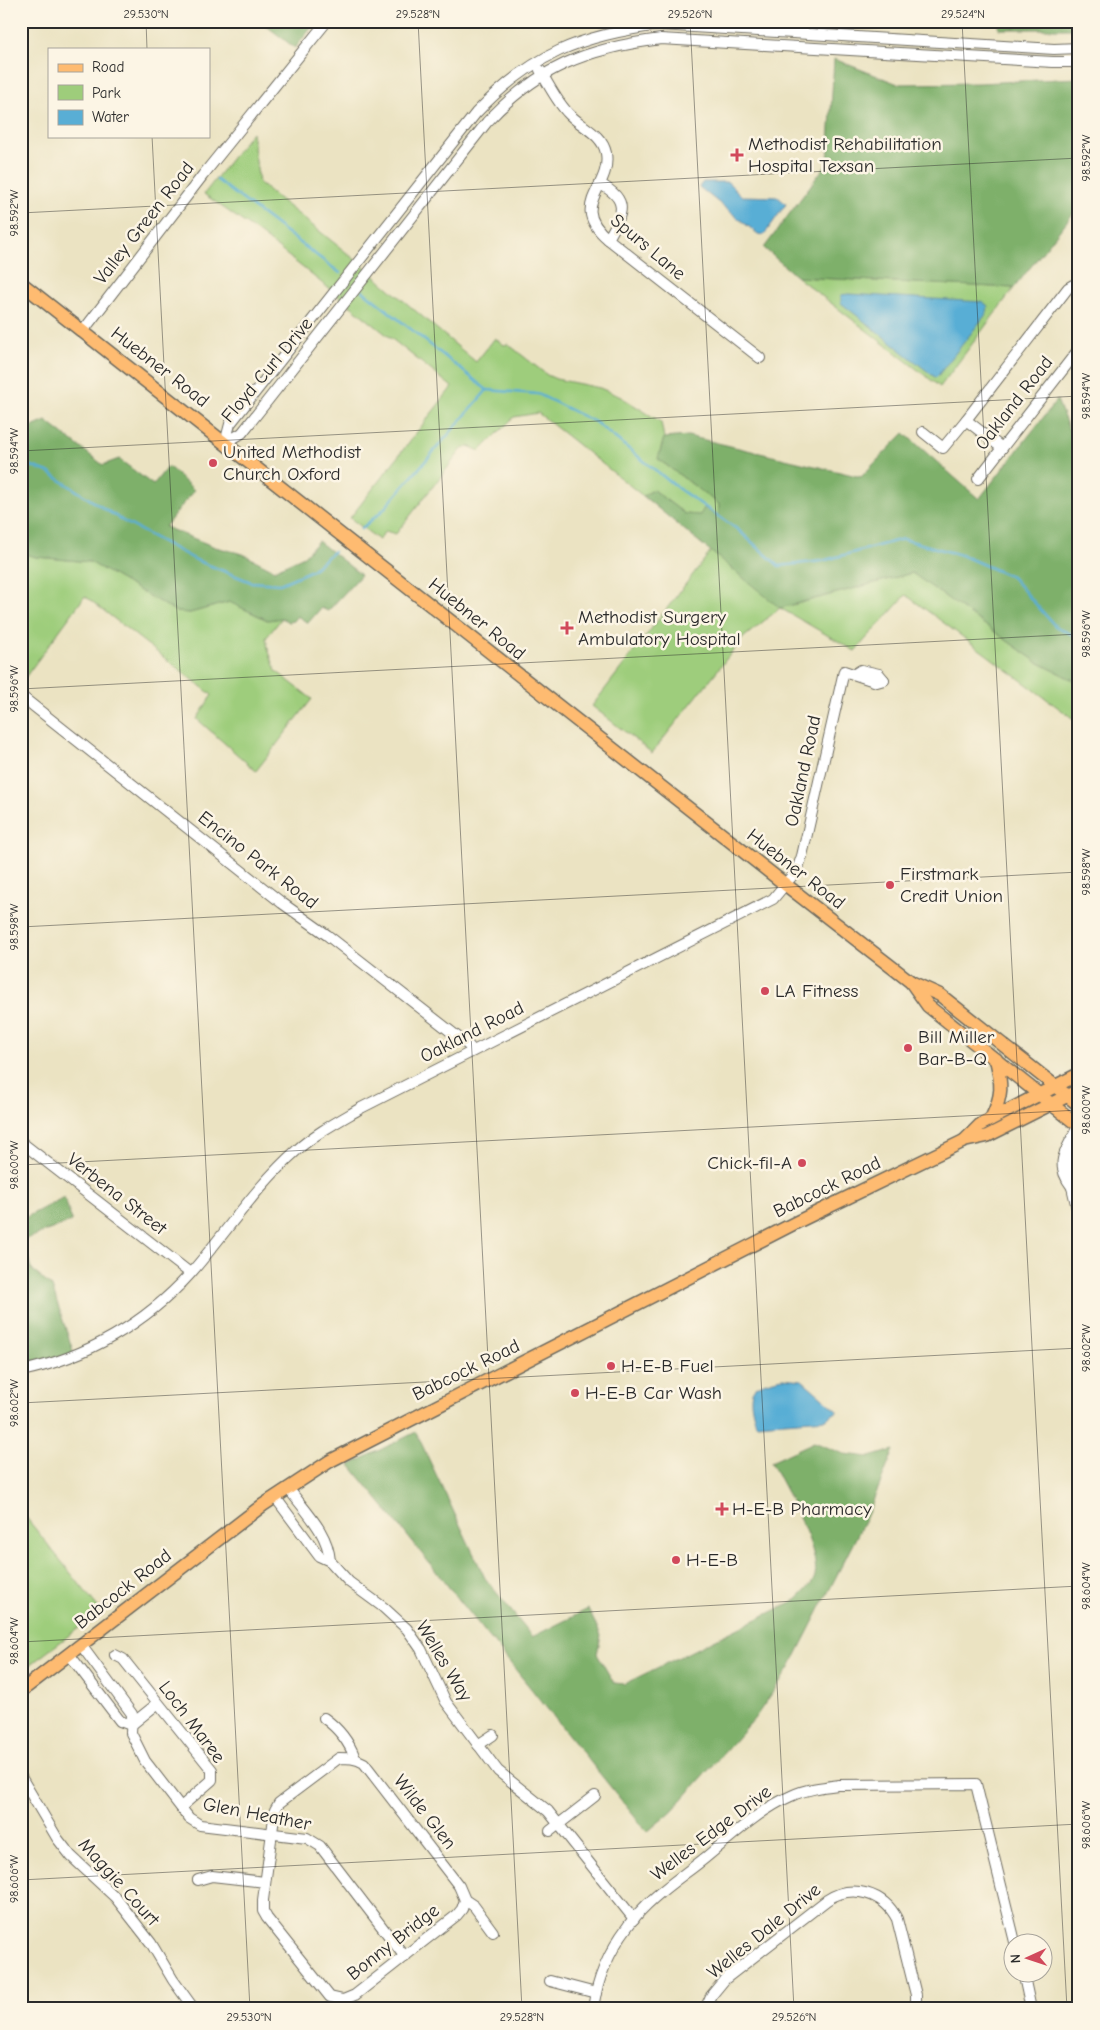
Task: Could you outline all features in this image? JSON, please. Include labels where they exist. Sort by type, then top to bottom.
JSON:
[{"type":"main road","name":"Huebner Road","points":[[21,283],[911,982],[940,995],[1056,1086],[1074,1093],[1079,1105]]},
{"type":"main road","name":"Huebner Road","points":[[911,982],[928,1006],[1078,1126]]},
{"type":"main road","points":[[991,1119],[999,1103],[1001,1092],[996,1059]]},
{"type":"main road","name":"Babcock Road","points":[[964,1142],[980,1124],[1079,1074]]},
{"type":"main road","name":"Babcock Road","points":[[21,1691],[275,1497],[330,1460],[797,1222],[964,1142],[987,1136],[1074,1093]]},
{"type":"street","name":"Valley Green Road","points":[[83,331],[198,182],[327,21]]},
{"type":"street","name":"Floyd Curl Drive","points":[[225,443],[230,424],[476,113],[508,82],[536,63],[578,42],[605,34],[660,25],[732,25],[1054,48],[1079,48]]},
{"type":"street","points":[[731,42],[732,25]]},
{"type":"street","name":"Floyd Curl Drive","points":[[225,443],[242,434],[486,122],[517,93],[543,75],[583,55],[633,42],[661,39],[1079,62]]},
{"type":"street","name":"Spurs Lane","points":[[536,63],[568,113],[598,138],[605,149],[606,170],[591,200],[591,214],[596,228],[760,358]]},
{"type":"street","points":[[600,184],[615,194],[620,201],[622,209],[608,239]]},
{"type":"street","points":[[923,432],[943,448],[1068,288],[1073,285],[1079,285]]},
{"type":"street","points":[[324,305],[337,312]]},
{"type":"street","name":"Oakland Road","points":[[978,479],[1079,349]]},
{"type":"street","points":[[966,420],[1002,448]]},
{"type":"street","name":"Oakland Road","points":[[21,1371],[66,1359],[84,1352],[104,1342],[149,1312],[190,1273],[260,1187],[298,1150],[332,1125],[361,1108],[768,903],[786,885],[797,870],[802,856],[844,671],[855,674]]},
{"type":"street","name":"Encino Park Road","points":[[21,696],[282,902],[468,1045],[473,1051]]},
{"type":"street","points":[[1072,1188],[1065,1179],[1063,1157],[1078,1126]]},
{"type":"street","name":"Verbena Street","points":[[21,1142],[190,1273]]},
{"type":"street","points":[[1079,1143],[1070,1159],[1072,1188],[1079,1217]]},
{"type":"street","name":"Welles Way","points":[[288,1488],[321,1532],[329,1548],[330,1561]]},
{"type":"street","name":"Welles Way","points":[[275,1497],[319,1556],[330,1561],[349,1582],[383,1607],[407,1629],[421,1649],[446,1702],[478,1745],[505,1778],[548,1811],[634,1919]]},
{"type":"street","name":"Glen Heather","points":[[81,1645],[132,1714],[131,1733],[139,1752],[189,1818],[200,1825],[307,1838],[320,1846],[405,1957]]},
{"type":"street","points":[[69,1654],[120,1721],[131,1726],[157,1704]]},
{"type":"street","name":"Loch Maree","points":[[115,1655],[122,1659],[212,1770],[212,1780],[204,1789],[181,1807]]},
{"type":"street","name":"Wilde Glen","points":[[324,1718],[333,1724],[351,1748],[354,1758],[364,1763],[460,1886],[465,1900],[474,1906],[494,1932]]},
{"type":"street","points":[[478,1745],[493,1735]]},
{"type":"street","points":[[336,2004],[267,1918],[263,1905],[273,1816],[279,1804],[339,1758],[354,1758]]},
{"type":"street","name":"Maggie Court","points":[[21,1778],[57,1838],[71,1856],[115,1897],[151,1944],[173,1980],[194,2009]]},
{"type":"street","name":"Welles Edge Drive","points":[[593,2009],[596,1992],[605,1966],[614,1948],[634,1919],[651,1900],[754,1819],[793,1795],[822,1787],[839,1785],[976,1784],[1013,1932]]},
{"type":"street","points":[[550,1831],[595,1796]]},
{"type":"street","points":[[198,1880],[212,1876],[265,1882]]},
{"type":"street","name":"Welles Dale Drive","points":[[705,2009],[711,1996],[725,1979],[833,1896],[845,1893],[872,1894],[888,1905],[897,1919],[916,1995],[916,2009]]},
{"type":"street","name":"Bonny Bridge","points":[[336,2004],[349,1999],[405,1957],[462,1910],[465,1900]]},
{"type":"street","points":[[550,1981],[596,1992]]},
{"type":"street","points":[[1024,1982],[1031,2009]]},
{"type":"green space","points":[[260,21],[317,21],[295,48]]},
{"type":"green space","points":[[999,21],[1079,21],[1079,29],[999,29]]},
{"type":"green space","points":[[834,59],[898,84],[980,83],[1079,78],[1079,206],[1014,288],[797,277],[764,248],[828,162]]},
{"type":"green space","points":[[252,132],[259,183],[352,257],[476,362],[495,338],[504,345],[508,344],[547,375],[556,379],[600,388],[621,397],[661,422],[664,438],[658,459],[719,504],[719,517],[685,514],[653,490],[643,496],[538,413],[514,417],[480,451],[468,446],[462,449],[396,534],[385,531],[379,540],[350,518],[452,387],[263,236],[204,194]]},
{"type":"green space","points":[[797,277],[1014,288],[940,387]]},
{"type":"green space","points":[[1057,400],[1079,455],[1079,683],[1037,662],[912,573],[780,608],[643,496],[653,490],[685,514],[700,515],[704,508],[719,517],[719,504],[658,459],[664,438],[688,436],[861,477],[904,433],[979,499]]},
{"type":"green space","points":[[46,421],[103,465],[119,459],[153,485],[168,466],[194,490],[165,527],[215,547],[243,554],[274,570],[304,556],[318,541],[361,575],[328,611],[321,608],[308,623],[297,616],[293,621],[288,622],[282,618],[268,620],[229,602],[190,613],[177,612],[90,562],[36,557],[21,553],[21,430]]},
{"type":"green space","points":[[711,551],[781,608],[912,573],[1037,662],[1079,683],[1079,723],[906,595],[855,651],[780,608],[743,638],[652,753],[592,706]]},
{"type":"green space","points":[[21,553],[36,557],[90,562],[177,612],[190,613],[230,602],[267,620],[282,618],[266,638],[276,671],[312,699],[256,771],[197,719],[212,695],[85,596],[21,683]]},
{"type":"green space","points":[[64,1197],[72,1221],[24,1240],[31,1269],[52,1287],[74,1354],[21,1369],[21,1220]]},
{"type":"green space","points":[[416,1432],[485,1578],[532,1637],[588,1609],[601,1635],[597,1654],[614,1683],[624,1684],[796,1600],[812,1583],[815,1576],[815,1565],[807,1535],[771,1462],[814,1442],[844,1454],[870,1457],[894,1450],[866,1518],[790,1667],[755,1718],[672,1811],[647,1832],[350,1465]]},
{"type":"green space","points":[[21,1511],[101,1611],[21,1672]]},
{"type":"water","points":[[703,182],[728,182],[742,196],[778,197],[786,204],[764,235],[758,234],[699,187]]},
{"type":"water","points":[[841,295],[983,302],[988,306],[987,313],[936,378],[841,303]]},
{"type":"water","points":[[783,1378],[802,1380],[838,1411],[826,1419],[756,1424],[751,1404],[753,1391],[762,1384]]},
{"type":"waterway","points":[[217,180],[340,273]]},
{"type":"waterway","points":[[363,291],[487,390]]},
{"type":"waterway","points":[[361,529],[383,510],[487,390],[538,394],[595,422],[679,489],[737,529],[779,566],[822,561],[903,539],[961,555],[1012,577],[1055,626],[1079,638]]},
{"type":"waterway","points":[[21,462],[48,472],[123,521],[196,560],[251,582],[280,584],[312,570],[334,551]]},
{"type":"place","name":"Methodist Rehabilitation Hospital Texsan","points":[[737,155]]},
{"type":"place","name":"United Methodist Church Oxford","points":[[213,463]]},
{"type":"place","name":"Methodist Surgery Ambulatory Hospital","points":[[567,628]]},
{"type":"place","name":"Firstmark Credit Union","points":[[890,885]]},
{"type":"place","name":"LA Fitness","points":[[765,991]]},
{"type":"place","name":"Bill Miller Bar-B-Q","points":[[908,1048]]},
{"type":"place","name":"Chick-fil-A","points":[[802,1163]]},
{"type":"place","name":"H-E-B Fuel","points":[[611,1366]]},
{"type":"place","name":"H-E-B Car Wash","points":[[575,1393]]},
{"type":"place","name":"H-E-B Pharmacy","points":[[722,1509]]},
{"type":"place","name":"H-E-B","points":[[676,1560]]}]
